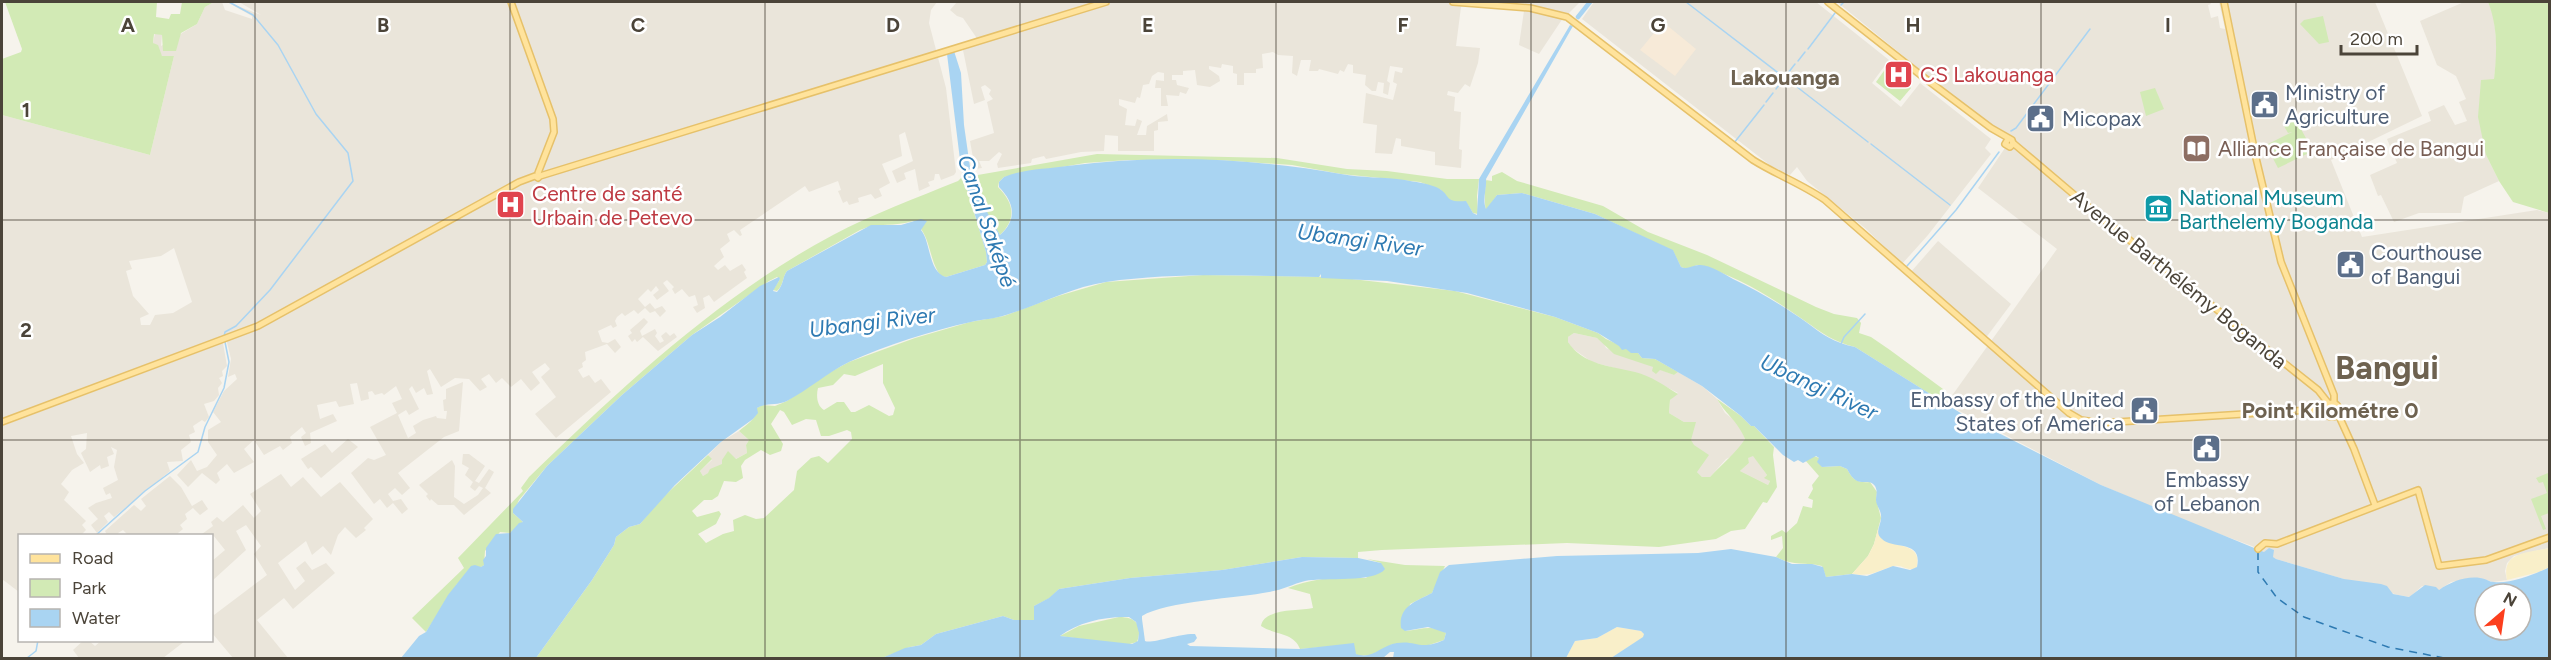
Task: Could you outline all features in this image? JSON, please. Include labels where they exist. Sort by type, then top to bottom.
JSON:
[{"type":"main road","points":[[511,2],[553,119],[554,132],[538,175]]},
{"type":"main road","points":[[2,422],[258,326],[519,182],[1106,2]]},
{"type":"main road","points":[[1453,2],[1490,3],[1546,11],[1567,17],[1753,160],[1773,172],[1801,183],[1825,200],[2013,366],[2069,413],[2081,420],[2101,423],[2338,407],[2338,414],[2375,505]]},
{"type":"main road","name":"Avenue Barthélémy Boganda","points":[[1828,2],[1991,128],[2318,390],[2329,406]]},
{"type":"main road","points":[[2224,2],[2256,158],[2281,262],[2334,395],[2329,406],[2329,416],[2334,417],[2338,414]]},
{"type":"main road","points":[[2258,549],[2265,543],[2277,544],[2418,490],[2439,566],[2486,560],[2550,537]]},
{"type":"shaded area","points":[[214,2],[222,2],[225,10],[252,19],[252,16],[227,2],[261,15],[239,2],[937,2],[931,10],[929,23],[946,88],[956,172],[941,180],[939,174],[935,174],[934,180],[928,182],[930,186],[919,191],[915,169],[904,173],[906,179],[897,183],[892,171],[913,161],[905,132],[899,135],[902,156],[882,164],[890,183],[879,189],[882,196],[875,199],[871,194],[858,198],[859,202],[849,205],[847,201],[843,203],[838,191],[841,190],[838,181],[809,192],[805,186],[740,230],[742,235],[740,236],[734,230],[727,234],[730,241],[720,249],[724,257],[714,266],[718,270],[725,265],[730,271],[742,264],[747,278],[714,302],[709,295],[703,298],[705,308],[697,313],[693,307],[698,305],[695,295],[689,297],[682,289],[675,294],[672,289],[674,287],[667,280],[663,283],[669,291],[657,300],[653,295],[659,290],[656,286],[651,292],[648,289],[638,299],[645,307],[650,303],[655,309],[662,306],[666,311],[660,317],[655,311],[650,313],[645,308],[638,314],[634,310],[625,316],[622,313],[615,321],[617,326],[613,328],[611,325],[598,331],[602,342],[608,343],[615,339],[621,347],[615,353],[607,344],[585,352],[586,360],[582,363],[583,367],[578,370],[583,378],[589,375],[595,383],[601,379],[611,392],[556,438],[535,414],[556,397],[541,377],[550,369],[545,363],[532,372],[540,383],[531,391],[521,379],[511,387],[502,378],[496,383],[489,374],[481,379],[487,387],[480,391],[469,379],[455,378],[441,387],[430,369],[427,371],[433,394],[427,395],[424,388],[416,393],[412,386],[409,389],[419,409],[409,415],[406,410],[398,415],[408,438],[416,433],[413,426],[423,420],[436,416],[446,419],[447,411],[444,411],[443,400],[446,399],[446,389],[463,382],[459,431],[444,437],[398,473],[410,488],[402,495],[395,488],[388,494],[393,501],[401,499],[408,509],[402,514],[393,503],[387,508],[380,499],[374,504],[351,473],[368,458],[374,460],[386,455],[370,427],[397,413],[392,403],[402,399],[396,386],[384,395],[368,392],[369,399],[361,401],[357,383],[350,384],[354,404],[339,407],[336,401],[317,405],[320,419],[333,414],[337,421],[310,433],[311,443],[305,446],[301,437],[306,433],[302,427],[290,437],[292,443],[283,450],[280,446],[264,455],[254,440],[244,449],[254,462],[234,473],[227,464],[217,473],[220,480],[216,484],[202,473],[188,487],[177,475],[191,460],[197,471],[207,467],[217,455],[208,442],[208,430],[221,422],[213,412],[224,391],[237,379],[235,374],[228,377],[231,359],[226,338],[2,420],[2,115],[150,155],[174,56],[162,56],[153,43],[155,33],[162,35],[161,46],[197,24],[205,7]],"holes":[[[174,248],[192,302],[173,313],[155,315],[150,325],[141,325],[140,318],[149,314],[133,296],[126,271],[132,269],[129,261],[161,256]]]},
{"type":"shaded area","points":[[957,2],[1472,2],[1461,7],[1456,46],[1480,48],[1478,63],[1470,87],[1465,84],[1458,93],[1448,91],[1447,95],[1455,97],[1454,111],[1461,112],[1459,149],[1462,150],[1461,168],[1435,165],[1435,152],[1401,146],[1401,139],[1396,138],[1392,154],[1375,153],[1377,125],[1363,123],[1366,93],[1393,100],[1397,84],[1393,82],[1395,71],[1402,73],[1403,68],[1390,66],[1387,81],[1390,83],[1388,95],[1383,93],[1384,83],[1378,82],[1376,91],[1372,91],[1365,85],[1366,75],[1353,73],[1353,65],[1348,64],[1344,72],[1340,70],[1338,74],[1319,69],[1309,71],[1311,60],[1301,60],[1297,76],[1292,73],[1293,56],[1278,55],[1273,52],[1262,54],[1263,68],[1256,69],[1256,73],[1244,73],[1244,85],[1237,85],[1237,74],[1233,73],[1233,66],[1222,64],[1221,68],[1209,66],[1209,69],[1219,76],[1220,81],[1210,87],[1197,85],[1195,70],[1183,71],[1183,75],[1172,75],[1172,80],[1176,80],[1177,85],[1189,88],[1186,94],[1180,92],[1179,96],[1166,95],[1168,106],[1161,106],[1161,88],[1155,88],[1156,80],[1164,81],[1164,73],[1158,72],[1152,76],[1149,84],[1143,85],[1140,98],[1137,97],[1135,103],[1119,99],[1119,105],[1127,109],[1125,125],[1135,126],[1137,119],[1142,121],[1137,135],[1146,135],[1147,126],[1167,114],[1168,121],[1158,122],[1158,130],[1154,131],[1154,151],[1118,151],[1118,136],[1105,135],[1104,151],[1081,152],[1046,159],[1044,156],[1032,159],[1031,163],[998,168],[997,164],[1002,154],[999,152],[989,161],[979,161],[982,168],[975,169],[970,141],[994,133],[987,102],[993,99],[989,94],[991,90],[985,85],[981,87],[985,100],[974,104],[963,50],[976,45],[976,37],[963,18],[950,10]]},
{"type":"shaded area","points":[[1506,2],[1580,2],[1561,21],[1539,54],[1519,45],[1525,4]]},
{"type":"shaded area","points":[[1594,2],[1816,2],[1889,60],[1872,83],[1901,107],[1920,83],[1991,139],[1985,148],[1991,154],[1928,235],[1902,264],[1865,228],[1807,181],[1797,167],[1790,175],[1771,166],[1582,19]]},
{"type":"shaded area","points":[[1837,2],[2210,2],[2211,4],[2208,5],[2211,18],[2218,16],[2220,28],[2225,29],[2219,2],[2375,2],[2422,116],[2331,160],[2362,237],[2537,210],[2549,213],[2549,548],[2514,556],[2507,563],[2505,571],[2507,580],[2493,582],[2480,578],[2462,580],[2451,582],[2439,590],[2422,586],[2410,597],[2398,595],[2276,559],[2252,546],[2187,522],[2101,485],[1946,404],[2057,249],[1978,188],[2009,142]]},
{"type":"shaded area","points":[[2464,2],[2488,2],[2494,17],[2497,52],[2486,155],[2499,181],[2464,197],[2461,213],[2419,213],[2394,222],[2381,195],[2378,196],[2370,175],[2397,163],[2387,139],[2431,121],[2428,112],[2444,105],[2455,125],[2467,121],[2459,102],[2466,99],[2456,76],[2437,65],[2420,21]]},
{"type":"shaded area","points":[[1663,22],[1696,49],[1675,76],[1640,50]]},
{"type":"shaded area","points":[[1938,241],[2011,304],[1985,339],[1910,273]]},
{"type":"shaded area","points":[[644,318],[648,322],[640,331],[642,336],[655,329],[657,333],[655,336],[660,343],[664,341],[661,336],[666,332],[670,336],[674,333],[677,337],[658,351],[643,337],[637,342],[635,339],[632,342],[628,336],[632,333],[630,330]]},
{"type":"shaded area","points":[[1574,333],[1602,340],[1606,348],[1674,375],[1678,372],[1702,386],[1717,399],[1725,413],[1739,424],[1745,439],[1735,455],[1726,459],[1710,477],[1702,477],[1697,472],[1693,445],[1684,422],[1669,413],[1670,400],[1678,393],[1645,376],[1592,362],[1572,348],[1568,342],[1568,337]]},
{"type":"shaded area","points":[[223,343],[227,366],[222,371],[223,376],[219,378],[222,383],[218,388],[219,395],[214,401],[204,404],[209,417],[205,422],[202,420],[193,426],[195,432],[189,435],[191,442],[181,450],[183,461],[167,462],[170,471],[114,517],[109,512],[104,516],[108,522],[97,533],[91,525],[98,519],[88,508],[112,498],[110,493],[106,495],[103,488],[118,480],[114,467],[117,450],[111,447],[114,454],[107,457],[109,466],[101,469],[100,465],[90,472],[81,453],[86,449],[87,433],[71,436],[77,454],[84,463],[72,470],[61,484],[69,492],[64,500],[86,521],[82,525],[86,530],[82,534],[18,534],[18,591],[2,579],[2,426]]},
{"type":"shaded area","points":[[739,431],[749,440],[746,445],[747,453],[703,476],[700,471],[712,460],[708,455],[721,442]]},
{"type":"shaded area","points":[[348,439],[358,447],[321,478],[311,467],[308,469],[301,459],[325,444],[332,453]]},
{"type":"shaded area","points":[[463,454],[469,454],[485,466],[475,481],[479,483],[489,469],[494,472],[485,488],[491,493],[464,515],[454,505],[438,505],[431,499],[430,501],[426,496],[428,494],[419,485],[452,460],[455,466],[454,497],[464,504],[478,495],[483,488],[479,486],[475,491],[470,487],[473,482],[465,475],[469,468],[462,464]]},
{"type":"shaded area","points":[[1753,455],[1767,475],[1765,477],[1770,481],[1768,485],[1740,471],[1749,463],[1747,458]]},
{"type":"shaded area","points":[[281,474],[291,487],[303,477],[321,497],[340,482],[373,519],[364,528],[366,530],[356,538],[345,527],[338,535],[331,555],[323,546],[312,555],[306,541],[278,563],[295,590],[305,581],[296,568],[305,561],[312,570],[326,563],[335,573],[293,609],[284,598],[257,620],[288,658],[233,658],[213,634],[213,614],[214,615],[267,575],[254,554],[261,546],[246,525],[236,531],[246,550],[213,580],[213,560],[225,550],[213,534],[202,534],[213,526],[211,522],[217,517],[223,522],[243,505],[254,518],[261,511],[250,494]]},
{"type":"shaded area","points":[[170,476],[181,487],[192,506],[202,500],[208,509],[200,515],[193,508],[185,514],[187,519],[180,525],[183,529],[178,534],[127,534],[123,530],[118,534],[106,534],[105,531],[134,505],[141,511],[146,506],[141,499]]},
{"type":"shaded area","points":[[82,642],[90,642],[95,646],[100,642],[184,642],[163,658],[79,658],[73,650]]},
{"type":"green space","points":[[5,2],[157,2],[156,17],[169,19],[171,14],[180,14],[182,2],[214,2],[205,7],[197,24],[181,33],[176,51],[163,51],[162,35],[154,34],[153,43],[158,45],[162,56],[174,56],[150,155],[2,115],[2,59],[21,52],[22,49]]},
{"type":"green space","points":[[2488,2],[2549,2],[2549,213],[2513,202],[2486,155],[2478,117],[2481,80],[2494,79],[2496,49],[2494,21]]},
{"type":"green space","points":[[2323,16],[2329,42],[2319,44],[2300,24],[2304,20]]},
{"type":"green space","points":[[1886,68],[1911,88],[1900,101],[1876,82]]},
{"type":"green space","points":[[2155,88],[2164,109],[2146,116],[2140,92]]},
{"type":"green space","points":[[2296,120],[2313,151],[2278,168],[2266,145],[2292,132],[2288,133],[2284,126]]},
{"type":"green space","points":[[1097,154],[1277,158],[1347,169],[1387,171],[1447,179],[1479,179],[1478,214],[1473,213],[1466,202],[1458,203],[1449,200],[1441,190],[1420,182],[1341,174],[1292,165],[1218,160],[1128,160],[1085,163],[1004,177],[998,187],[1010,205],[1011,217],[1000,235],[983,207],[973,184],[972,176]]},
{"type":"green space","points":[[1502,172],[1517,181],[1603,206],[1648,232],[1707,255],[1816,307],[1834,314],[1857,318],[1861,323],[1859,333],[1871,337],[1943,389],[1947,397],[1946,404],[1855,347],[1841,343],[1823,333],[1754,288],[1711,269],[1697,265],[1687,269],[1681,267],[1673,251],[1595,214],[1522,193],[1497,195],[1486,211],[1486,180],[1492,181],[1492,176]]},
{"type":"green space","points":[[963,176],[986,252],[985,265],[946,277],[941,276],[937,271],[922,227],[913,221],[860,230],[787,271],[777,291],[773,290],[780,279],[777,277],[769,281],[692,335],[622,395],[547,466],[519,500],[513,513],[523,522],[510,533],[500,532],[485,551],[484,565],[457,584],[426,632],[412,618],[464,568],[458,558],[523,491],[521,488],[529,477],[635,377],[672,346],[750,286],[791,259],[848,227],[958,181]]},
{"type":"green space","points":[[1203,275],[1335,277],[1455,291],[1555,317],[1598,333],[1638,353],[1642,358],[1655,359],[1678,372],[1674,375],[1660,370],[1656,374],[1652,371],[1653,367],[1614,354],[1597,338],[1574,333],[1568,337],[1568,342],[1581,356],[1607,366],[1641,374],[1678,394],[1670,400],[1669,413],[1684,422],[1696,422],[1691,440],[1694,445],[1709,455],[1697,472],[1702,477],[1710,477],[1745,439],[1739,427],[1717,399],[1754,426],[1774,447],[1777,487],[1767,503],[1763,502],[1745,529],[1731,531],[1716,539],[1659,547],[1567,543],[1382,550],[1358,552],[1358,558],[1302,557],[1222,570],[1130,578],[1059,589],[1050,598],[1034,606],[1034,620],[1014,620],[1003,616],[936,634],[921,645],[882,658],[536,658],[592,580],[614,545],[616,537],[629,527],[640,524],[660,500],[708,455],[712,459],[700,471],[703,476],[710,469],[722,464],[728,451],[736,459],[747,453],[746,445],[749,440],[739,431],[754,418],[757,408],[762,405],[775,406],[787,401],[821,377],[849,362],[915,338],[970,322],[1004,316],[1058,296],[1106,282]],"holes":[[[883,364],[883,383],[895,408],[893,415],[889,416],[869,405],[851,412],[844,402],[837,402],[824,410],[818,403],[818,388],[833,385],[844,374],[855,376]],[[780,410],[784,412],[792,425],[806,419],[816,420],[821,436],[847,430],[851,432],[852,439],[828,463],[819,456],[811,458],[797,471],[794,490],[764,518],[756,519],[745,515],[733,520],[734,531],[706,543],[698,534],[716,524],[721,514],[719,511],[697,517],[692,511],[704,500],[712,500],[718,496],[724,481],[736,482],[743,478],[741,466],[745,460],[761,450],[770,455],[781,451],[783,444],[771,424]],[[1753,456],[1767,475],[1764,478],[1770,481],[1768,485],[1740,471],[1749,463],[1748,458]]]},
{"type":"green space","points":[[1814,456],[1819,458],[1822,467],[1840,466],[1847,469],[1856,480],[1870,482],[1877,492],[1876,499],[1881,518],[1874,544],[1868,556],[1852,574],[1826,577],[1822,566],[1794,563],[1776,557],[1783,548],[1782,536],[1771,540],[1771,536],[1782,530],[1786,533],[1797,523],[1803,506],[1812,508],[1813,500],[1808,498],[1813,489],[1812,485],[1819,476],[1805,460]]},
{"type":"green space","points":[[2548,473],[2549,513],[2541,516],[2546,529],[2543,530],[2531,499],[2547,493],[2543,482],[2539,483],[2536,478]]},
{"type":"green space","points":[[1367,559],[1405,565],[1445,566],[1432,593],[1410,604],[1405,631],[1426,628],[1441,630],[1446,633],[1444,640],[1426,646],[1393,644],[1371,655],[1358,656],[1348,645],[1300,649],[1288,637],[1261,626],[1268,616],[1275,613],[1313,608],[1310,594],[1288,588],[1327,578],[1366,578],[1381,563]]},
{"type":"green space","points":[[1119,617],[1134,620],[1137,623],[1139,636],[1137,642],[1126,645],[1060,636],[1079,626]]},
{"type":"sand","points":[[1878,529],[1887,541],[1909,548],[1914,552],[1917,567],[1911,569],[1894,566],[1869,574],[1852,574],[1868,556]]},
{"type":"sand","points":[[2549,548],[2549,567],[2539,572],[2507,580],[2506,571],[2512,558]]},
{"type":"sand","points":[[1617,627],[1641,631],[1644,637],[1611,658],[1566,658],[1575,641],[1597,638]]},
{"type":"water","points":[[1570,25],[1573,26],[1486,179],[1484,202],[1486,209],[1497,195],[1522,193],[1595,214],[1673,250],[1681,267],[1707,266],[1771,299],[1817,330],[1841,343],[1855,347],[1967,417],[2101,485],[2264,552],[2269,548],[2274,550],[2273,557],[2276,559],[2344,579],[2381,584],[2387,586],[2393,594],[2409,597],[2425,585],[2436,587],[2439,590],[2453,582],[2469,578],[2482,578],[2494,582],[2473,582],[2473,642],[2533,642],[2533,582],[2501,582],[2515,580],[2550,567],[2549,658],[1611,658],[1643,637],[1644,634],[1641,631],[1617,627],[1597,638],[1575,641],[1566,658],[1393,658],[1394,652],[1390,652],[1383,658],[882,658],[905,648],[921,645],[936,634],[1003,616],[1014,620],[1034,620],[1034,606],[1049,598],[1059,589],[1130,578],[1222,570],[1302,557],[1358,558],[1381,563],[1385,569],[1371,576],[1360,578],[1305,581],[1274,591],[1185,603],[1153,611],[1142,616],[1145,641],[1195,634],[1197,638],[1194,642],[1187,644],[1190,646],[1300,649],[1354,643],[1356,654],[1362,655],[1372,654],[1397,643],[1429,645],[1444,640],[1446,633],[1428,627],[1405,631],[1401,628],[1402,614],[1410,605],[1432,593],[1440,572],[1449,565],[1557,556],[1698,553],[1731,549],[1776,557],[1792,564],[1812,564],[1823,567],[1826,577],[1852,574],[1867,576],[1893,566],[1910,570],[1917,567],[1916,552],[1887,542],[1880,537],[1878,532],[1881,515],[1876,502],[1875,486],[1872,483],[1855,480],[1847,469],[1840,466],[1822,467],[1817,462],[1819,458],[1816,456],[1803,463],[1798,460],[1794,462],[1783,455],[1754,426],[1751,426],[1702,386],[1655,359],[1642,358],[1638,353],[1622,350],[1598,333],[1555,317],[1467,293],[1387,281],[1321,278],[1321,274],[1319,277],[1159,277],[1093,284],[1018,311],[924,334],[863,356],[841,366],[787,401],[757,408],[758,413],[753,419],[721,442],[675,485],[640,524],[629,527],[616,537],[614,545],[592,580],[536,658],[401,658],[419,636],[426,632],[448,595],[471,566],[484,565],[486,548],[496,534],[510,533],[519,523],[523,522],[513,513],[513,509],[547,466],[622,395],[692,335],[760,286],[779,277],[773,291],[777,292],[787,271],[871,225],[901,225],[921,219],[927,221],[921,230],[933,263],[940,274],[946,277],[985,265],[986,252],[961,168],[947,54],[954,51],[961,73],[964,125],[972,181],[1000,235],[1012,217],[1011,205],[999,187],[999,182],[1004,177],[1019,172],[1135,160],[1238,161],[1405,180],[1436,187],[1453,201],[1466,201],[1473,213],[1477,215],[1479,179]],"holes":[[[1129,617],[1136,622],[1139,633],[1138,641],[1132,644],[1060,636],[1075,627],[1093,621]]]},
{"type":"waterway","points":[[224,337],[225,332],[236,326],[270,290],[353,181],[348,153],[316,114],[278,45],[253,15],[229,2]]},
{"type":"waterway","points":[[1578,17],[1590,2]]},
{"type":"waterway","points":[[1686,2],[1781,75]]},
{"type":"waterway","points":[[1841,5],[1844,2]]},
{"type":"waterway","points":[[1808,49],[1835,13]]},
{"type":"waterway","points":[[2011,131],[2016,128],[2090,29]]},
{"type":"waterway","points":[[1798,61],[1805,52]]},
{"type":"waterway","points":[[1788,73],[1795,64]]},
{"type":"waterway","points":[[1776,89],[1783,80]]},
{"type":"waterway","points":[[1788,80],[1868,142]]},
{"type":"waterway","points":[[1766,102],[1773,93]]},
{"type":"waterway","points":[[1734,143],[1764,105]]},
{"type":"waterway","points":[[1871,144],[1950,205]]},
{"type":"waterway","points":[[1907,266],[1956,210],[1999,152]]},
{"type":"waterway","points":[[1841,344],[1844,337],[1865,314]]},
{"type":"waterway","points":[[97,534],[145,491],[198,452],[205,427],[224,388],[229,362],[225,342]]},
{"type":"waterway","points":[[27,658],[36,651],[38,642]]},
{"type":"ferry route","points":[[2258,552],[2258,572],[2277,598],[2304,617],[2388,647],[2444,658]]},
{"type":"place","name":"CS Lakouanga","points":[[1899,74]]},
{"type":"place","name":"Ministry of Agriculture","points":[[2264,104]]},
{"type":"place","name":"Micopax","points":[[2041,118]]},
{"type":"place","name":"Alliance Française de Bangui","points":[[2197,148]]},
{"type":"place","name":"Centre de santé Urbain de Petevo","points":[[511,205]]},
{"type":"place","name":"National Museum Barthelemy Boganda","points":[[2158,209]]},
{"type":"place","name":"Courthouse of Bangui","points":[[2350,264]]},
{"type":"place","name":"Embassy of the United States of America","points":[[2145,411]]},
{"type":"place","name":"Embassy of Lebanon","points":[[2207,448]]},
{"type":"district","name":"Lakouanga","points":[[1785,77]]},
{"type":"district","name":"Bangui","points":[[2387,367]]},
{"type":"district","name":"Point Kilométre 0","points":[[2330,410]]},
{"type":"water label","name":"Canal Saképé","points":[[987,221]]},
{"type":"water label","name":"Ubangi River","points":[[1360,240]]},
{"type":"water label","name":"Ubangi River","points":[[872,322]]},
{"type":"water label","name":"Ubangi River","points":[[1819,387]]}]
